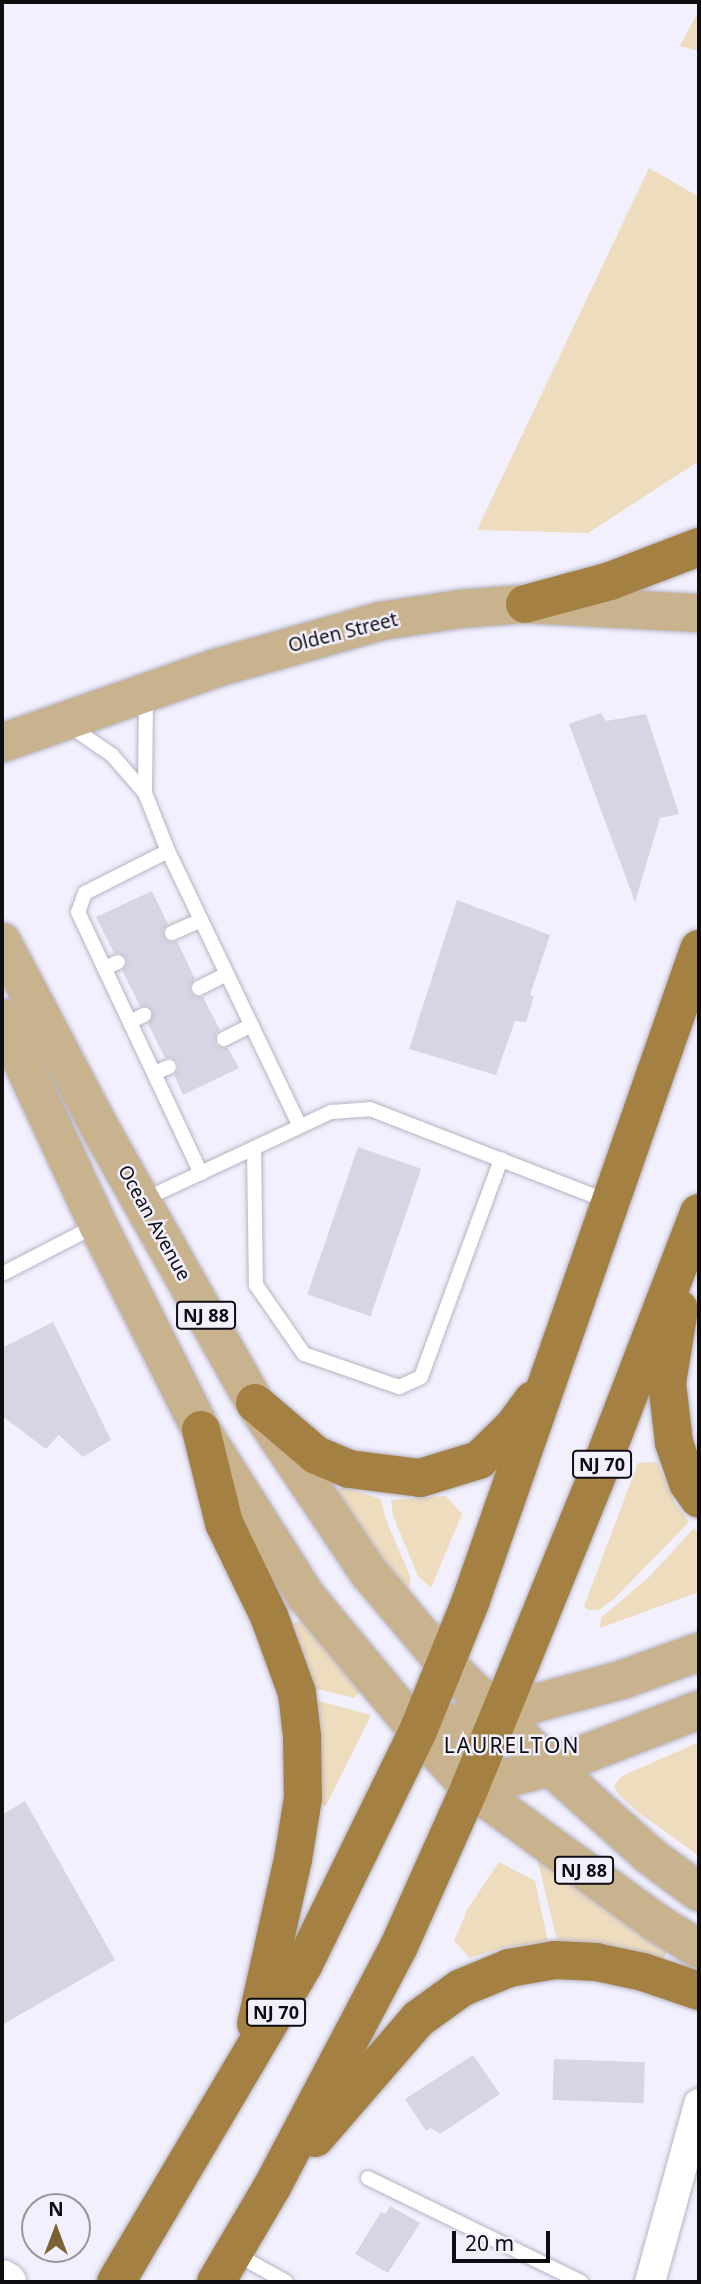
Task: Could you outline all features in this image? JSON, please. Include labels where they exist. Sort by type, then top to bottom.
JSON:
[{"type":"highway","points":[[525,604],[610,581],[699,547]]},
{"type":"highway","name":"NJ 70","points":[[116,2282],[304,1964],[418,1731],[446,1664],[549,1379],[699,949]]},
{"type":"highway","points":[[699,1214],[667,1384],[674,1443],[688,1483],[699,1499]]},
{"type":"highway","name":"NJ 70","points":[[224,2267],[272,2187],[400,1946],[470,1787],[602,1464],[699,1214]]},
{"type":"highway","points":[[255,1403],[316,1455],[327,1460],[349,1469],[420,1478],[479,1460],[514,1426],[549,1379]]},
{"type":"highway","points":[[201,1430],[224,1523],[269,1616],[297,1693],[302,1736],[303,1798],[293,1859],[247,2062]]},
{"type":"highway","points":[[272,2187],[418,2020],[461,1988],[509,1968],[555,1960],[596,1962],[642,1972],[699,1992]]},
{"type":"main road","name":"Olden Street","points":[[2,743],[305,640],[382,621],[460,609],[525,604],[699,613]]},
{"type":"main road","name":"Ocean Avenue","points":[[2,942],[255,1403],[369,1573],[446,1664]]},
{"type":"main road","name":"NJ 88","points":[[2,1018],[98,1224],[201,1430],[306,1596],[418,1731],[470,1787],[657,1923],[699,1949]]},
{"type":"main road","points":[[418,1731],[500,1713],[624,1679],[699,1652]]},
{"type":"main road","name":"NJ 88","points":[[446,1664],[500,1713]]},
{"type":"main road","points":[[470,1787],[551,1767],[699,1710]]},
{"type":"main road","points":[[500,1713],[551,1767],[649,1855],[699,1892]]},
{"type":"street","points":[[650,2282],[699,2104]]},
{"type":"street","points":[[2,2280],[7,2282]]},
{"type":"lane","points":[[145,793],[146,694]]},
{"type":"lane","points":[[65,722],[111,755],[145,793],[168,851],[300,1126]]},
{"type":"lane","points":[[168,851],[85,893],[78,912],[201,1173]]},
{"type":"lane","points":[[172,933],[201,920]]},
{"type":"lane","points":[[104,968],[118,962]]},
{"type":"lane","points":[[199,988],[227,974]]},
{"type":"lane","points":[[130,1022],[144,1015]]},
{"type":"lane","points":[[224,1039],[252,1025]]},
{"type":"lane","points":[[154,1073],[169,1067]]},
{"type":"lane","points":[[142,1201],[331,1112],[370,1109],[611,1203]]},
{"type":"lane","points":[[254,1148],[256,1285],[304,1354],[400,1387],[421,1377],[501,1159]]},
{"type":"lane","points":[[2,1274],[98,1224]]},
{"type":"lane","points":[[368,2178],[581,2282]]},
{"type":"lane","points":[[224,2267],[286,2282]]},
{"type":"shaded area","points":[[699,10],[699,51],[680,46]]},
{"type":"shaded area","points":[[649,168],[699,197],[699,461],[588,533],[477,530]]},
{"type":"shaded area","points":[[657,1462],[676,1505],[689,1522],[615,1598],[599,1610],[588,1610],[584,1606],[638,1463]]},
{"type":"shaded area","points":[[342,1487],[381,1499],[385,1517],[410,1576],[410,1585],[403,1593],[330,1499]]},
{"type":"shaded area","points":[[446,1496],[462,1514],[431,1588],[418,1576],[393,1516],[391,1500]]},
{"type":"shaded area","points":[[694,1528],[699,1534],[699,1592],[600,1628],[601,1618],[650,1576]]},
{"type":"shaded area","points":[[304,1618],[364,1687],[354,1698],[313,1688],[294,1624]]},
{"type":"shaded area","points":[[315,1700],[371,1715],[326,1806],[315,1803]]},
{"type":"shaded area","points":[[699,1742],[699,1856],[639,1813],[619,1795],[614,1786],[622,1776]]},
{"type":"shaded area","points":[[537,1858],[667,1951],[663,1961],[557,1941]]},
{"type":"shaded area","points":[[499,1862],[535,1881],[548,1942],[504,1947],[470,1958],[454,1941],[468,1908]]},
{"type":"building","points":[[601,713],[606,721],[646,714],[679,814],[660,818],[635,902],[569,724]]},
{"type":"building","points":[[152,891],[168,924],[163,931],[164,938],[170,942],[177,941],[195,979],[190,987],[191,993],[203,997],[220,1030],[216,1034],[215,1043],[219,1047],[228,1048],[239,1068],[183,1095],[174,1075],[178,1063],[171,1058],[165,1058],[148,1024],[153,1011],[149,1007],[140,1006],[122,970],[127,964],[126,958],[120,953],[114,953],[96,917]]},
{"type":"building","points":[[457,900],[550,935],[530,995],[534,996],[526,1022],[515,1021],[496,1075],[409,1049]]},
{"type":"building","points":[[358,1147],[421,1169],[371,1316],[307,1295]]},
{"type":"building","points":[[53,1322],[111,1440],[83,1457],[59,1435],[46,1449],[2,1416],[2,1348]]},
{"type":"building","points":[[25,1801],[115,1960],[2,2025],[2,1815]]},
{"type":"building","points":[[473,2055],[500,2094],[440,2134],[431,2128],[426,2131],[405,2099]]},
{"type":"building","points":[[554,2059],[645,2062],[644,2103],[553,2100]]},
{"type":"building","points":[[390,2206],[420,2223],[388,2273],[355,2254],[381,2212],[386,2214]]},
{"type":"district","name":"LAURELTON","points":[[512,1745]]}]
